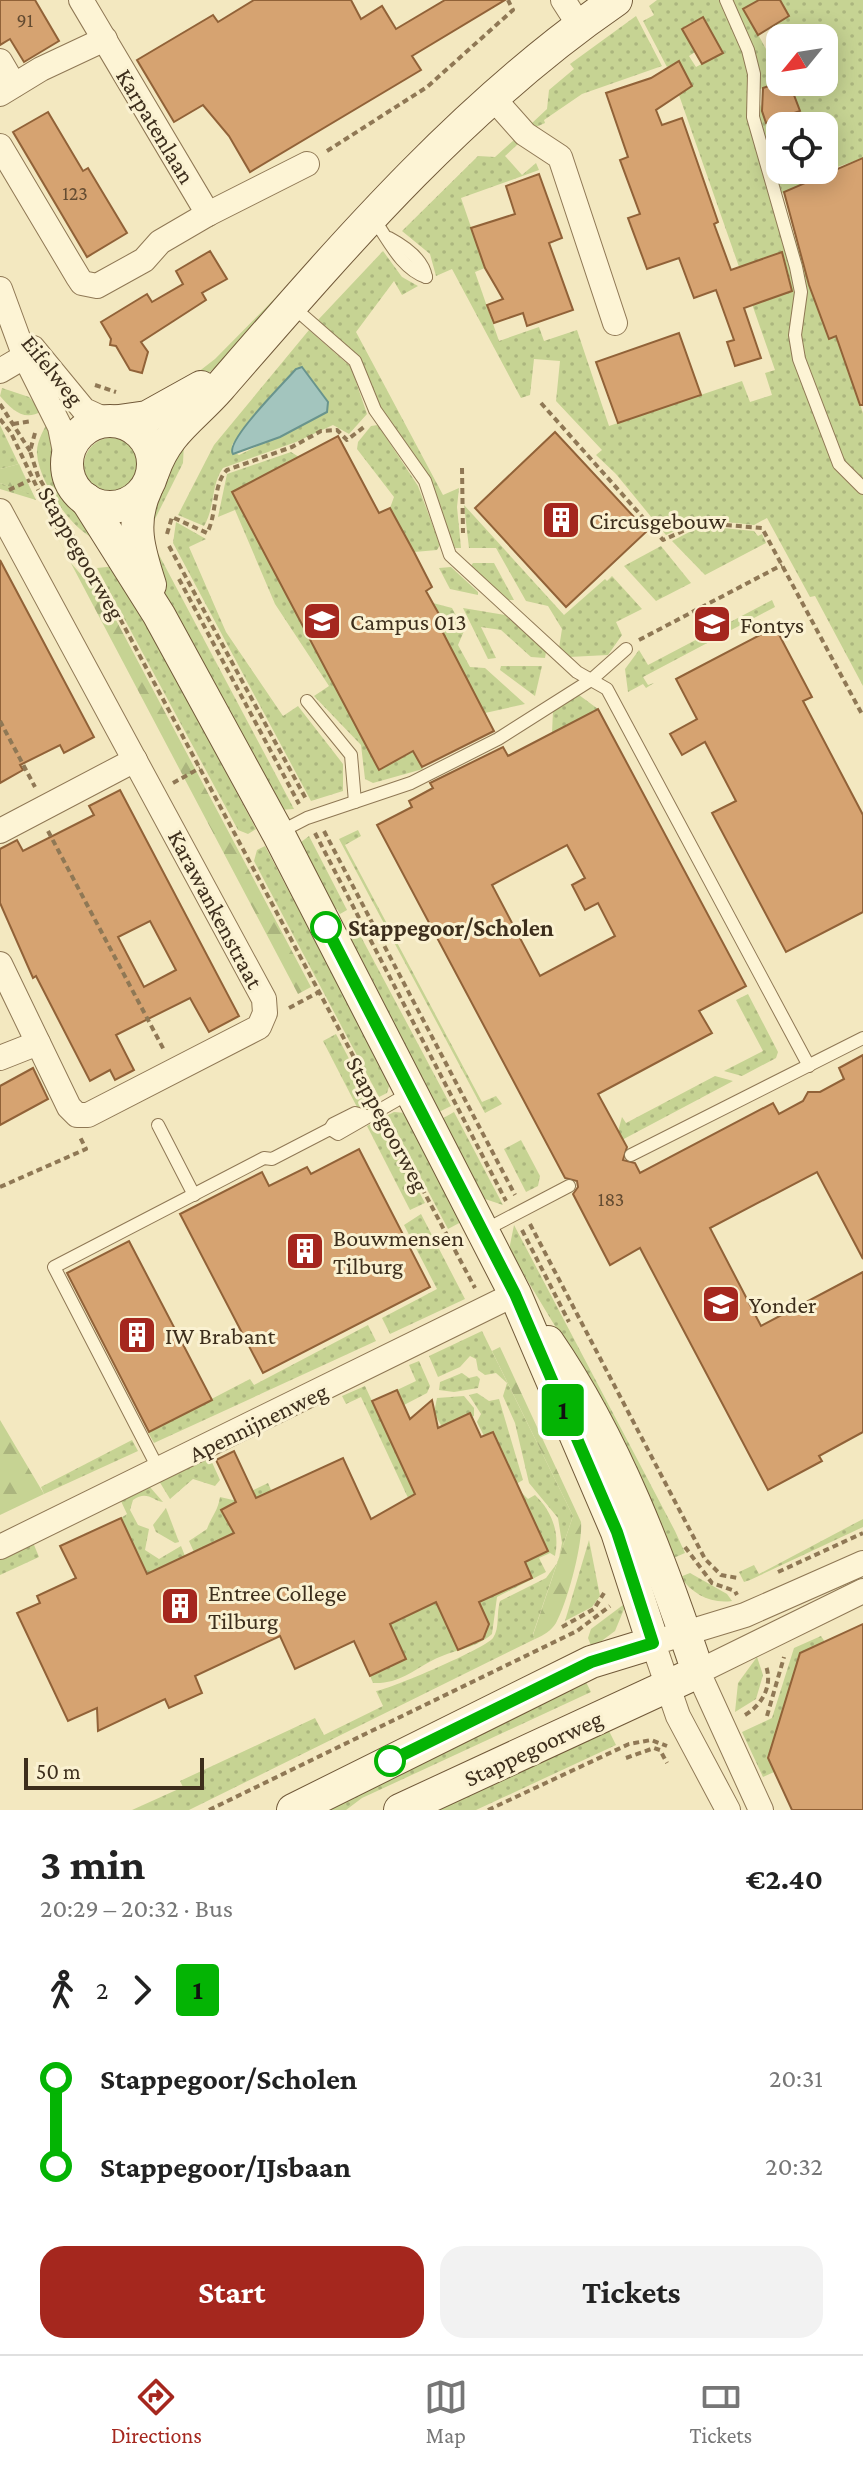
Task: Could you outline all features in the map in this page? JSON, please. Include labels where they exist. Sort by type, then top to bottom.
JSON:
[{"type":"street","name":"Karpatenlaan","points":[[81,0],[208,214]]},
{"type":"street","name":"Stappegoorweg","points":[[159,615],[136,531],[138,507],[167,440],[220,387],[290,304],[379,226],[571,13],[616,0]]},
{"type":"street","points":[[0,61],[7,90],[105,39]]},
{"type":"street","points":[[493,98],[525,134],[560,157],[615,323]]},
{"type":"street","points":[[0,146],[78,277],[89,285],[104,284],[144,260],[160,242],[307,164]]},
{"type":"street","name":"Eifelweg","points":[[4,299],[60,427],[67,462]]},
{"type":"street","points":[[0,371],[30,354]]},
{"type":"street","name":"Eifelweg","points":[[30,354],[84,410],[113,421]]},
{"type":"street","name":"Stappegoorweg","points":[[113,421],[157,413],[216,379],[246,355]]},
{"type":"street","points":[[113,421],[137,430],[149,444],[149,480],[132,501],[114,507],[86,499],[72,483],[67,462],[79,434],[88,427],[113,421]]},
{"type":"street","name":"Stappegoorweg","points":[[86,499],[159,615],[278,833],[483,1231],[501,1302],[617,1532],[667,1686],[728,1810]]},
{"type":"street","name":"Karawankenstraat","points":[[0,511],[264,999],[265,1013],[259,1027],[88,1115],[77,1115]]},
{"type":"street","points":[[0,831],[135,760]]},
{"type":"street","points":[[0,964],[69,1107],[77,1115]]},
{"type":"street","points":[[0,1058],[38,1043]]},
{"type":"street","name":"Stappegoorweg","points":[[501,1302],[581,1390],[662,1567],[698,1672],[761,1810]]},
{"type":"street","name":"Apennijnenweg","points":[[0,1547],[501,1302]]},
{"type":"street","points":[[685,1633],[745,1615],[863,1563]]},
{"type":"street","points":[[698,1672],[863,1591]]},
{"type":"street","name":"Stappegoorweg","points":[[293,1810],[591,1662],[685,1633]]},
{"type":"street","name":"Stappegoorweg","points":[[400,1810],[698,1672]]},
{"type":"lane","points":[[726,0],[748,50],[754,74],[753,117],[799,280],[801,292],[795,335],[799,359],[839,464],[863,488]]},
{"type":"lane","points":[[290,304],[355,361],[378,414],[425,481],[450,555],[577,672],[607,689],[809,1066]]},
{"type":"lane","points":[[278,833],[311,817],[411,783],[498,739],[591,680],[626,649]]},
{"type":"lane","points":[[307,701],[351,755],[355,802]]},
{"type":"lane","points":[[631,1155],[863,1038]]},
{"type":"lane","points":[[159,1470],[54,1267],[264,1158],[272,1159],[330,1129],[338,1134],[411,1092]]},
{"type":"lane","points":[[158,1125],[194,1195]]},
{"type":"lane","points":[[483,1231],[569,1186]]},
{"type":"path","points":[[307,164],[427,87],[513,10],[508,0]]},
{"type":"path","points":[[541,403],[663,540],[701,523],[762,528],[863,716]]},
{"type":"path","points":[[0,404],[30,451]]},
{"type":"path","points":[[378,414],[352,439],[347,440],[337,430],[328,430],[292,447],[227,470],[221,478],[214,519],[207,533],[172,517],[166,541],[518,1212],[705,1559],[721,1575],[738,1578]]},
{"type":"path","points":[[0,419],[11,433],[31,480],[83,568]]},
{"type":"path","name":"Eifelweg","points":[[13,424],[38,420],[30,451]]},
{"type":"path","name":"Stappegoorweg","points":[[30,451],[38,476],[200,768],[380,1108],[501,1302]]},
{"type":"path","points":[[462,468],[460,508],[465,548],[462,567]]},
{"type":"path","points":[[0,494],[38,476]]},
{"type":"path","points":[[160,544],[311,817],[518,1212],[572,1327]]},
{"type":"path","points":[[626,649],[782,565]]},
{"type":"path","points":[[0,721],[175,1071]]},
{"type":"path","points":[[153,793],[200,768]]},
{"type":"path","points":[[265,1013],[276,1015],[319,992]]},
{"type":"path","points":[[0,1187],[86,1149],[71,1121],[77,1115]]},
{"type":"path","points":[[770,1575],[863,1533]]},
{"type":"path","points":[[681,1539],[694,1563],[712,1583],[735,1591],[743,1587]]},
{"type":"path","points":[[562,1627],[594,1609],[604,1593]]},
{"type":"path","points":[[209,1810],[577,1631],[603,1615],[612,1603]]},
{"type":"path","points":[[767,1716],[785,1652]]},
{"type":"path","name":"Stappegoorweg","points":[[488,1810],[629,1744]]},
{"type":"path","points":[[626,1758],[654,1748],[660,1750],[667,1763]]},
{"type":"green space","points":[[657,0],[759,0],[744,9],[766,49],[766,87],[755,91],[766,120],[766,184],[804,184],[780,194],[829,338],[836,336],[863,413],[863,686],[815,596],[810,597],[767,518],[754,525],[700,519],[666,535],[616,474],[596,455],[602,450],[556,401],[560,361],[534,359],[530,395],[521,398],[452,269],[436,276],[430,254],[402,231],[478,156],[495,157],[514,140],[518,144],[505,156],[522,175],[536,163],[539,170],[461,198],[485,268],[475,272],[499,341],[539,327],[544,341],[577,330],[609,426],[742,381],[750,402],[772,395],[765,373],[775,370],[672,75],[692,85],[679,61],[667,67],[643,21],[654,15],[649,6]],"holes":[[[703,17],[723,52],[696,67],[689,56],[695,52],[682,29]]]},
{"type":"green space","points":[[780,0],[863,0],[863,158],[838,167],[838,112],[797,112],[800,111],[794,96],[838,96],[838,24],[777,24],[789,16]]},
{"type":"green space","points":[[636,16],[662,66],[582,94],[544,120],[545,123],[536,127],[531,124],[547,109],[549,90],[574,69],[570,64]]},
{"type":"green space","points":[[383,251],[402,277],[418,286],[402,295],[394,281],[356,332],[443,495],[459,488],[457,507],[461,548],[455,548],[429,481],[377,402],[360,359],[318,320]]},
{"type":"green space","points":[[292,281],[219,365],[170,400],[167,396],[215,359]]},
{"type":"green space","points":[[309,330],[351,367],[367,414],[349,434],[333,425],[223,468],[204,526],[178,515],[214,445]],"holes":[[[302,367],[328,402],[327,412],[239,455],[235,453],[232,445],[249,420],[296,369]]]},
{"type":"green space","points":[[2,388],[29,397],[42,411],[30,415],[19,413],[0,396]]},
{"type":"green space","points":[[49,419],[56,438],[55,481],[95,539],[67,515],[50,491],[39,465],[37,450]]},
{"type":"green space","points":[[0,425],[19,464],[0,469]]},
{"type":"green space","points":[[378,425],[418,486],[440,545],[437,550],[414,552],[390,508],[394,497],[357,449],[358,442],[371,426]]},
{"type":"green space","points":[[111,438],[130,446],[138,465],[130,484],[111,492],[92,484],[84,465],[92,446]]},
{"type":"green space","points":[[184,442],[183,463],[149,531],[147,515]]},
{"type":"green space","points":[[291,452],[299,457],[379,769],[413,751],[423,769],[373,783],[365,779],[361,745],[314,696],[329,686],[275,604],[235,510],[218,517],[227,474]]},
{"type":"green space","points":[[19,464],[33,495],[0,483],[0,469]]},
{"type":"green space","points":[[22,470],[36,500],[0,489],[0,483],[32,494]]},
{"type":"green space","points":[[35,495],[71,563],[84,578],[89,576],[108,605],[311,987],[298,994]]},
{"type":"green space","points":[[464,505],[564,615],[612,576],[642,609],[616,622],[622,635],[608,655],[569,657],[559,648],[562,629],[548,606],[526,601],[496,548],[469,548]]},
{"type":"green space","points":[[176,522],[206,539],[189,547],[226,632],[283,716],[298,706],[343,764],[343,791],[311,801],[173,543]]},
{"type":"green space","points":[[701,526],[754,531],[758,536],[762,534],[766,543],[705,575],[672,541]]},
{"type":"green space","points":[[661,546],[691,583],[656,601],[624,566]]},
{"type":"green space","points":[[158,553],[294,809],[279,810],[176,621],[148,560]]},
{"type":"green space","points":[[473,563],[494,563],[514,600],[506,600],[470,567]]},
{"type":"green space","points":[[116,566],[256,829],[248,834],[238,830],[97,568]]},
{"type":"green space","points":[[451,567],[478,595],[450,589],[439,568]]},
{"type":"green space","points":[[772,600],[775,607],[716,638],[713,631]]},
{"type":"green space","points":[[433,603],[452,608],[464,631],[458,645],[470,667],[485,668],[525,704],[485,713],[431,610],[435,607]]},
{"type":"green space","points":[[463,608],[505,615],[546,652],[545,658],[531,657],[501,630],[481,627],[496,658],[488,659]]},
{"type":"green space","points":[[707,634],[711,641],[643,677],[648,685],[654,683],[646,688],[643,684],[628,692],[625,669],[639,650],[648,665]]},
{"type":"green space","points":[[501,666],[542,666],[535,696],[500,670]]},
{"type":"green space","points":[[579,695],[598,709],[552,733],[553,711]]},
{"type":"green space","points":[[358,830],[361,836],[345,845],[482,1102],[496,1096],[502,1104],[485,1113],[339,839]]},
{"type":"green space","points":[[309,836],[347,910],[340,914],[337,909],[330,912],[296,846]]},
{"type":"green space","points":[[265,846],[390,1083],[387,1093],[379,1097],[254,861],[257,850]]},
{"type":"green space","points":[[359,933],[451,1106],[437,1113],[368,984],[373,981],[350,938]]},
{"type":"green space","points":[[748,994],[778,1052],[776,1058],[742,1076],[724,1071],[763,1051],[736,1000]]},
{"type":"green space","points":[[336,1034],[372,1102],[358,1109],[323,1041]]},
{"type":"green space","points":[[715,1076],[733,1081],[620,1141],[617,1135],[622,1117],[626,1123]]},
{"type":"green space","points":[[454,1112],[503,1205],[482,1198],[440,1120]]},
{"type":"green space","points":[[406,1113],[463,1221],[448,1229],[388,1115]]},
{"type":"green space","points":[[380,1119],[425,1203],[410,1210],[367,1126]]},
{"type":"green space","points":[[521,1140],[540,1176],[538,1186],[526,1192],[504,1149]]},
{"type":"green space","points":[[421,1214],[465,1299],[390,1334],[382,1318],[437,1289],[404,1225]]},
{"type":"green space","points":[[514,1225],[685,1553],[671,1559],[581,1369],[509,1250]]},
{"type":"green space","points":[[368,1325],[376,1341],[154,1443],[148,1432],[250,1379],[254,1385]]},
{"type":"green space","points":[[482,1331],[573,1516],[559,1557],[562,1543],[558,1518],[529,1483],[515,1423],[503,1396],[507,1383],[496,1373],[485,1375],[478,1370],[476,1359],[470,1356],[460,1367],[438,1377],[429,1356]]},
{"type":"green space","points":[[500,1347],[581,1522],[577,1559],[560,1614],[552,1628],[535,1639],[533,1635],[573,1516],[492,1351]]},
{"type":"green space","points":[[419,1361],[430,1386],[427,1393],[404,1405],[397,1390],[416,1381],[409,1365]]},
{"type":"green space","points":[[462,1373],[469,1378],[477,1376],[480,1379],[478,1388],[454,1392],[439,1390],[440,1382]]},
{"type":"green space","points":[[365,1386],[416,1496],[409,1500],[361,1397],[346,1404],[342,1396]]},
{"type":"green space","points":[[477,1393],[489,1401],[499,1399],[523,1480],[516,1484],[493,1432],[484,1436],[477,1422],[481,1414],[469,1395]]},
{"type":"green space","points":[[464,1396],[474,1408],[474,1416],[442,1427],[434,1413],[437,1398]]},
{"type":"green space","points":[[0,1420],[44,1494],[0,1515]]},
{"type":"green space","points":[[132,1440],[138,1451],[44,1494],[41,1487]]},
{"type":"green space","points":[[210,1458],[220,1480],[215,1486],[193,1479],[170,1499],[159,1481]]},
{"type":"green space","points":[[268,1483],[294,1581],[254,1495],[222,1509],[233,1533],[194,1552],[189,1541],[207,1529],[220,1497],[233,1500]]},
{"type":"green space","points":[[149,1486],[163,1502],[142,1496],[133,1500],[130,1510],[138,1525],[149,1529],[145,1550],[159,1559],[181,1546],[185,1556],[147,1574],[121,1518],[127,1514],[120,1499]]},
{"type":"green space","points":[[519,1490],[528,1499],[535,1495],[553,1523],[555,1556],[550,1553],[539,1558],[546,1572],[497,1597],[492,1634],[485,1639],[471,1646],[440,1657],[398,1679],[373,1683],[370,1676],[406,1659],[390,1624],[426,1579],[459,1650],[483,1639],[481,1633],[487,1630],[489,1624],[479,1602],[532,1578],[525,1562],[548,1551]]},
{"type":"green space","points":[[166,1508],[179,1542],[175,1543],[156,1532],[153,1525]]},
{"type":"green space","points":[[863,1519],[863,1527],[750,1580],[744,1582],[739,1572],[754,1565],[759,1574]]},
{"type":"green space","points":[[32,1540],[39,1557],[0,1575],[0,1555]]},
{"type":"green space","points":[[589,1540],[600,1596],[592,1607],[565,1621]]},
{"type":"green space","points":[[557,1563],[533,1634],[535,1639],[189,1810],[132,1810],[183,1787],[180,1781],[315,1718],[324,1735],[383,1706],[376,1691],[438,1668],[487,1643],[496,1630],[500,1601],[546,1578]]},
{"type":"green space","points":[[690,1573],[727,1594],[732,1601],[716,1601],[696,1593],[680,1577]]},
{"type":"green space","points":[[627,1602],[615,1631],[592,1648],[588,1638],[591,1629]]},
{"type":"green space","points":[[821,1636],[825,1642],[800,1654],[768,1758],[774,1772],[763,1777],[742,1732],[772,1718],[794,1648]]},
{"type":"green space","points":[[757,1657],[763,1675],[756,1699],[735,1712],[738,1683]]},
{"type":"green space","points":[[584,1678],[591,1692],[362,1798],[346,1810],[321,1810]]},
{"type":"green space","points":[[609,1731],[616,1745],[476,1810],[439,1810]]},
{"type":"water","points":[[302,367],[328,402],[327,412],[280,437],[233,454],[237,438],[246,426],[296,369]]},
{"type":"building","points":[[0,0],[35,0],[59,41],[24,62],[10,39],[0,45]]},
{"type":"building","points":[[254,0],[351,0],[361,19],[382,6],[396,29],[445,0],[505,0],[412,56],[421,70],[250,172],[229,136],[203,105],[174,122],[137,60],[213,15],[218,22]]},
{"type":"building","points":[[759,0],[780,0],[789,16],[776,24],[766,24],[766,30],[758,35],[743,9]]},
{"type":"building","points":[[703,17],[723,53],[702,64],[682,29]]},
{"type":"building","points":[[679,61],[692,86],[656,110],[662,125],[682,118],[731,270],[782,252],[792,291],[744,308],[761,358],[735,366],[727,342],[734,340],[716,290],[694,298],[679,258],[647,269],[628,218],[640,214],[620,160],[628,157],[606,93],[651,78]]},
{"type":"building","points":[[766,87],[766,96],[794,96],[800,111],[766,112],[766,123],[762,111],[763,88]]},
{"type":"building","points":[[48,112],[83,171],[88,168],[127,233],[87,257],[13,132]]},
{"type":"building","points":[[863,158],[863,405],[860,405],[836,336],[829,339],[809,285],[784,192],[803,184],[838,184],[838,169]]},
{"type":"building","points":[[539,174],[562,238],[549,243],[573,310],[527,326],[523,313],[494,323],[487,305],[503,299],[485,268],[471,228],[515,214],[506,186]]},
{"type":"building","points":[[210,251],[227,279],[202,293],[206,300],[141,342],[148,352],[142,373],[130,370],[116,346],[110,345],[111,339],[101,322],[147,294],[152,302],[183,284],[176,271]]},
{"type":"building","points":[[679,333],[701,395],[618,423],[596,362]]},
{"type":"building","name":"Circusgebouw","points":[[555,432],[647,531],[566,607],[475,508]]},
{"type":"building","points":[[338,436],[379,513],[390,508],[414,552],[432,587],[426,591],[445,625],[440,627],[494,731],[422,767],[413,751],[379,770],[232,492]]},
{"type":"building","points":[[0,560],[94,737],[64,753],[60,745],[20,765],[23,770],[0,783]]},
{"type":"building","points":[[775,627],[812,697],[803,701],[863,815],[863,912],[786,952],[712,813],[736,801],[705,742],[682,755],[670,734],[697,719],[676,679]]},
{"type":"building","points":[[598,709],[746,986],[699,1011],[712,1033],[598,1094],[627,1147],[623,1160],[635,1163],[640,1173],[773,1103],[779,1114],[803,1101],[808,1092],[820,1092],[844,1079],[839,1068],[863,1055],[863,1259],[817,1172],[710,1228],[761,1326],[863,1272],[863,1432],[819,1456],[822,1461],[768,1490],[640,1248],[610,1265],[573,1194],[578,1187],[577,1181],[565,1178],[377,825],[412,807],[409,801],[433,788],[430,783],[503,747],[508,756]],"holes":[[[567,845],[585,878],[572,885],[585,910],[598,903],[615,936],[540,976],[492,885]]]},
{"type":"building","points":[[120,790],[239,1016],[209,1032],[190,998],[116,1035],[134,1070],[115,1080],[110,1070],[90,1081],[36,976],[33,978],[0,903],[0,849],[17,840],[23,851],[94,815],[89,806]],"holes":[[[150,921],[176,970],[144,987],[118,937]]]},
{"type":"building","points":[[33,1068],[48,1099],[0,1125],[0,1086]]},
{"type":"building","name":"Bouwmensen Tilburg","points":[[359,1149],[430,1287],[263,1373],[180,1214],[262,1172],[269,1186],[307,1167],[311,1174]]},
{"type":"building","name":"IW Brabant","points":[[129,1241],[212,1400],[149,1432],[67,1273]]},
{"type":"building","points":[[397,1390],[410,1419],[432,1400],[438,1428],[470,1413],[481,1437],[493,1432],[548,1551],[525,1562],[532,1578],[479,1602],[489,1624],[483,1639],[458,1650],[436,1602],[390,1624],[406,1659],[370,1676],[354,1641],[295,1669],[280,1636],[195,1676],[202,1693],[169,1708],[165,1699],[98,1731],[97,1708],[68,1721],[17,1613],[40,1603],[37,1596],[76,1578],[60,1546],[121,1518],[147,1574],[234,1533],[221,1510],[236,1502],[216,1460],[234,1451],[256,1498],[343,1458],[371,1519],[415,1494],[372,1401]]},
{"type":"building","points":[[863,1624],[863,1810],[792,1810],[768,1758],[800,1653]]},
{"type":"bus line","name":"1","points":[[326,927],[515,1294],[553,1389],[617,1532],[653,1643],[591,1662],[390,1761]]},
{"type":"place","name":"Circusgebouw","points":[[561,520]]},
{"type":"place","name":"Campus 013","points":[[322,621]]},
{"type":"place","name":"Fontys","points":[[712,624]]},
{"type":"place","name":"Stappegoor/Scholen","points":[[326,927]]},
{"type":"place","name":"Bouwmensen Tilburg","points":[[305,1251]]},
{"type":"place","name":"Yonder","points":[[721,1304]]},
{"type":"place","name":"IW Brabant","points":[[137,1335]]},
{"type":"place","name":"Entree College Tilburg","points":[[180,1606]]}]
